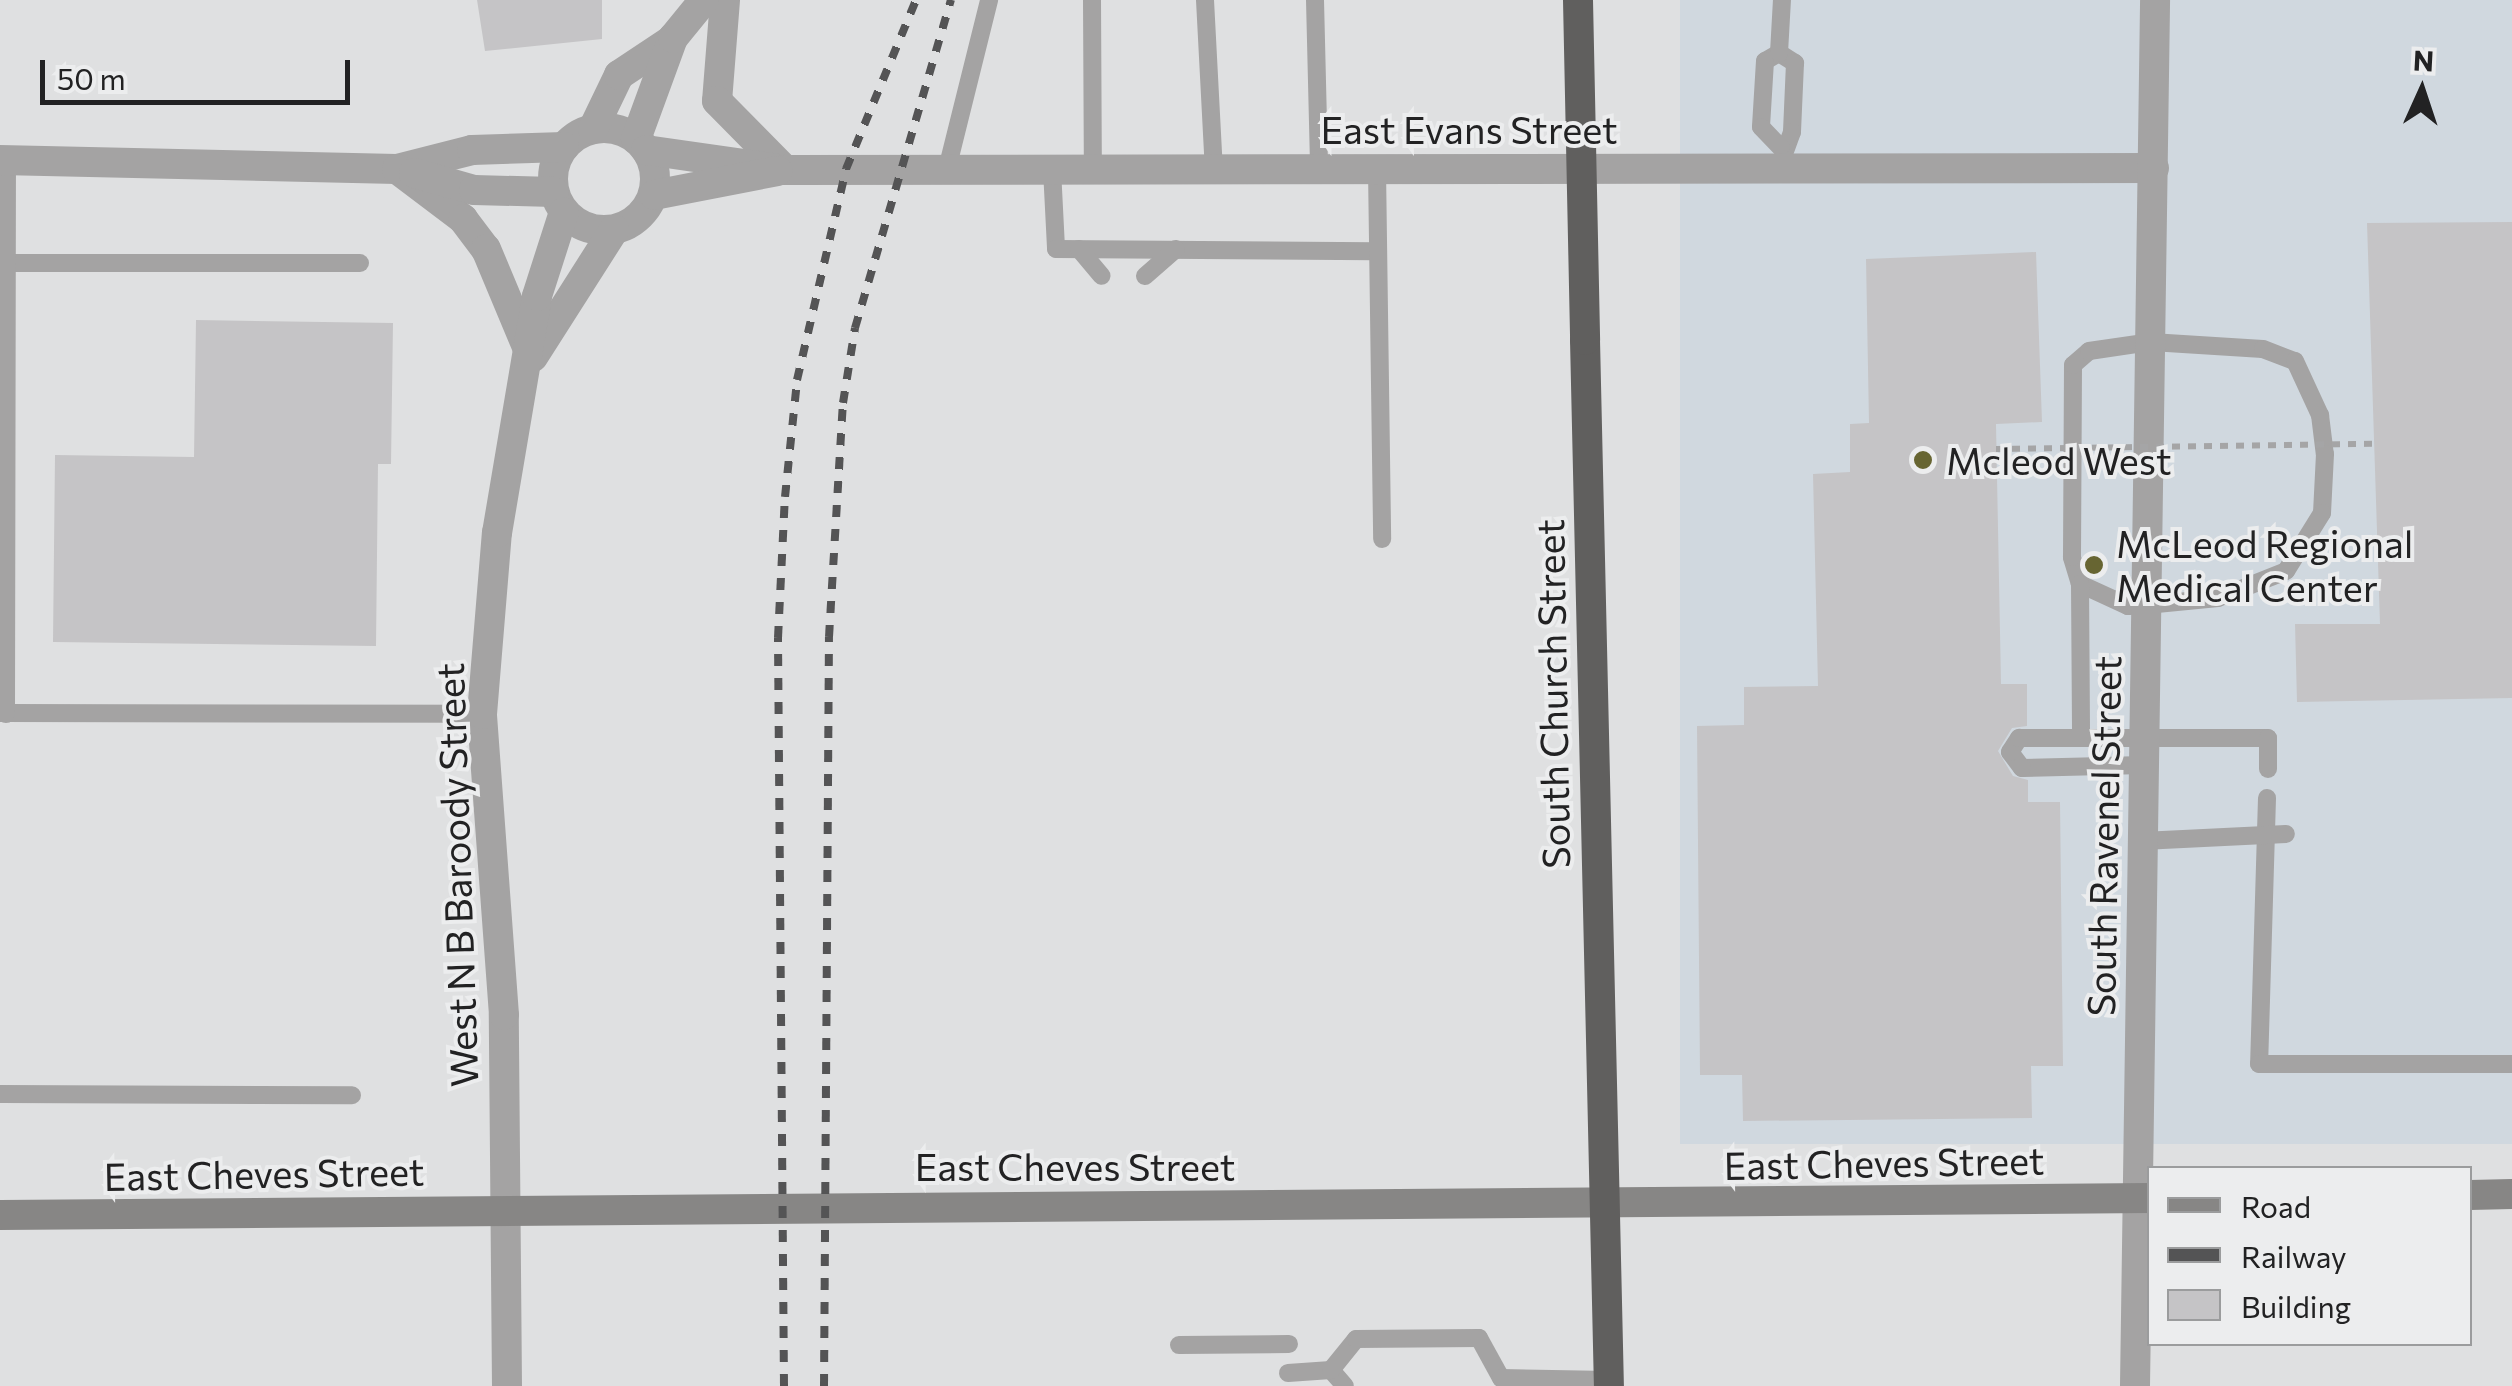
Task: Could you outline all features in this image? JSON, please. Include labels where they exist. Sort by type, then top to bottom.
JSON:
[{"type":"highway","name":"South Church Street","points":[[1578,0],[1602,1206],[1609,1383]]},
{"type":"main road","points":[[2472,1195],[2512,1194]]},
{"type":"main road","name":"East Cheves Street","points":[[0,1216],[1602,1206],[2143,1198]]},
{"type":"street","points":[[3,160],[397,168],[472,150],[564,147],[592,129],[619,76],[673,38],[704,0]]},
{"type":"street","points":[[724,0],[716,100],[784,170]]},
{"type":"street","name":"South Ravenel Street","points":[[2135,1386],[2143,1198],[2142,841],[2155,0]]},
{"type":"street","points":[[397,168],[474,190],[559,202],[586,228],[614,230],[639,218],[654,195],[641,144],[673,38]]},
{"type":"street","points":[[592,129],[641,144]]},
{"type":"street","name":"East Evans Street","points":[[641,144],[784,170]]},
{"type":"street","points":[[559,202],[564,147]]},
{"type":"street","name":"East Evans Street","points":[[654,195],[784,170],[1214,171],[1779,158],[2154,168]]},
{"type":"street","points":[[397,168],[463,219],[486,249],[531,360]]},
{"type":"street","name":"West N B Baroody Street","points":[[507,1386],[504,1015],[482,714],[496,532],[531,360],[538,296],[559,202]]},
{"type":"street","name":"West N B Baroody Street","points":[[531,360],[614,230]]},
{"type":"lane","points":[[947,169],[989,0]]},
{"type":"lane","points":[[1092,0],[1093,169]]},
{"type":"lane","points":[[1204,0],[1214,171]]},
{"type":"lane","points":[[1315,0],[1319,169]]},
{"type":"lane","points":[[1778,53],[1782,0]]},
{"type":"lane","points":[[1778,53],[1794,63],[1792,132],[1779,158]]},
{"type":"lane","points":[[1778,53],[1766,61],[1762,127],[1779,158]]},
{"type":"lane","points":[[3,160],[8,263],[3,714],[482,714]]},
{"type":"lane","points":[[1052,169],[1056,249],[1374,251]]},
{"type":"lane","points":[[1377,169],[1374,251],[1382,539]]},
{"type":"lane","points":[[1078,249],[1102,276]]},
{"type":"lane","points":[[1145,276],[1176,249]]},
{"type":"lane","points":[[8,263],[360,263]]},
{"type":"lane","points":[[2080,584],[2128,606],[2146,605],[2218,598],[2286,570],[2322,513],[2325,454],[2320,415],[2295,361],[2263,349],[2151,342],[2102,347],[2074,365],[2072,557],[2080,584],[2081,736]]},
{"type":"lane","points":[[2144,750],[2081,736],[2019,738],[2010,752],[2022,768],[2144,750],[2277,738],[2268,769]]},
{"type":"lane","points":[[2267,798],[2277,837],[2259,1064],[2512,1064]]},
{"type":"lane","points":[[2142,841],[2277,837]]},
{"type":"lane","points":[[0,1094],[352,1095]]},
{"type":"lane","points":[[1288,1373],[1331,1370],[1356,1339],[1479,1338],[1497,1382],[1609,1383]]},
{"type":"lane","points":[[1179,1345],[1289,1344]]},
{"type":"lane","points":[[1331,1370],[1344,1386]]},
{"type":"path","points":[[1996,449],[2373,444]]},
{"type":"shaded area","name":"McLeod Regional Medical Center","points":[[1680,0],[2512,0],[2512,1144],[1680,1144]]},
{"type":"building","points":[[477,0],[602,0],[602,39],[485,51]]},
{"type":"building","points":[[2512,222],[2512,698],[2297,702],[2295,624],[2380,624],[2367,223]]},
{"type":"building","points":[[2036,252],[2042,422],[1996,424],[2001,684],[2027,684],[2027,726],[2012,728],[1998,751],[2013,776],[2028,780],[2028,802],[2060,802],[2063,1066],[2031,1066],[2032,1118],[1743,1121],[1742,1075],[1700,1075],[1697,726],[1744,725],[1744,687],[1818,686],[1813,474],[1850,472],[1850,424],[1869,423],[1866,259]]},
{"type":"building","points":[[196,320],[393,323],[391,464],[378,464],[376,646],[53,642],[55,455],[194,457]]},
{"type":"railway","points":[[784,1386],[778,638],[785,497],[797,380],[846,169],[916,0]]},
{"type":"railway","points":[[824,1386],[829,637],[843,403],[855,328],[951,0]]},
{"type":"place","name":"Mcleod West","points":[[1923,460]]},
{"type":"place","name":"McLeod Regional Medical Center","points":[[2094,565]]}]
